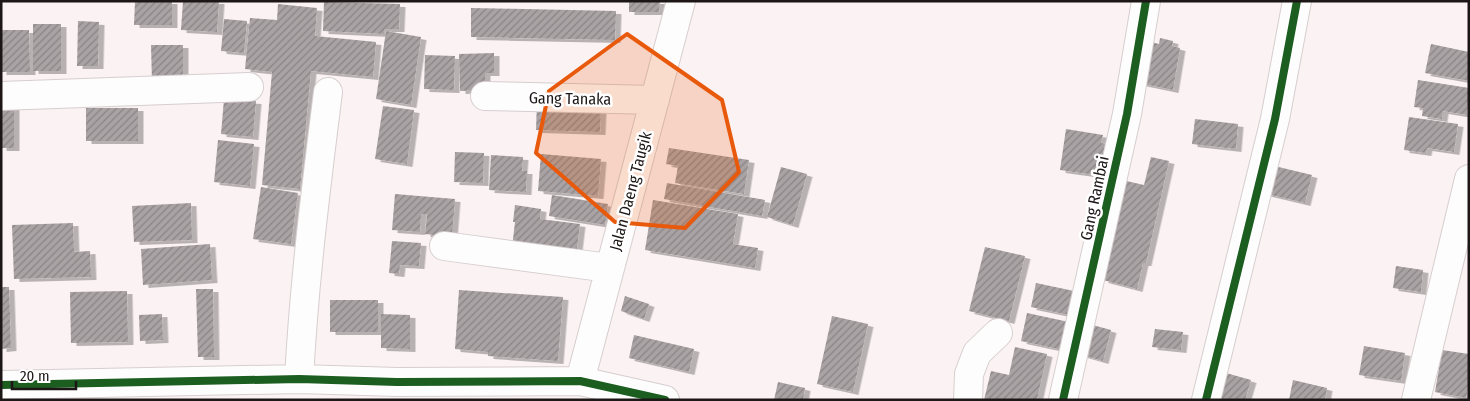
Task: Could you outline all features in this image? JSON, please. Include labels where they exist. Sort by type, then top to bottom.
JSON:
[{"type":"street","name":"Jalan Daeng Taugik","points":[[580,381],[681,1]]},
{"type":"street","name":"Gang Rambai","points":[[1063,400],[1127,114],[1146,1]]},
{"type":"street","points":[[1206,400],[1275,119],[1297,1]]},
{"type":"street","points":[[1,96],[249,87]]},
{"type":"street","points":[[299,379],[302,320],[311,228],[328,92]]},
{"type":"street","name":"Gang Tanaka","points":[[484,96],[655,100]]},
{"type":"street","points":[[1416,400],[1469,179]]},
{"type":"street","points":[[444,246],[610,268]]},
{"type":"street","points":[[968,400],[969,374],[977,353],[998,333]]},
{"type":"street","points":[[1,385],[299,379],[395,391],[580,381],[665,400]]},
{"type":"highlighted area","points":[[627,34],[722,100],[739,172],[685,228],[615,222],[536,153],[549,91]]},
{"type":"building","points":[[135,1],[172,1],[172,25],[134,25]]},
{"type":"building","points":[[183,1],[219,1],[217,32],[181,30]]},
{"type":"building","points":[[629,1],[660,1],[659,12],[629,12]]},
{"type":"building","points":[[324,2],[400,4],[399,29],[384,29],[384,34],[323,31]]},
{"type":"building","points":[[278,4],[317,8],[315,36],[376,42],[373,77],[311,71],[300,189],[262,185],[272,72],[245,69],[250,18],[277,20]]},
{"type":"building","points":[[471,8],[616,11],[615,40],[471,37]]},
{"type":"building","points":[[224,19],[247,21],[244,53],[221,51]]},
{"type":"building","points":[[78,21],[99,22],[98,66],[77,66]]},
{"type":"building","points":[[33,24],[61,24],[61,71],[33,71]]},
{"type":"building","points":[[1,30],[29,30],[30,72],[1,72]]},
{"type":"building","points":[[386,31],[421,37],[411,105],[376,99]]},
{"type":"building","points":[[1160,38],[1173,41],[1172,46],[1180,48],[1173,90],[1139,83],[1147,41],[1159,44]]},
{"type":"building","points":[[1431,44],[1469,52],[1469,81],[1425,73]]},
{"type":"building","points":[[151,45],[183,45],[183,83],[152,83]]},
{"type":"building","points":[[494,53],[494,73],[485,73],[485,90],[460,91],[459,54]]},
{"type":"building","points":[[425,55],[455,56],[454,90],[424,89]]},
{"type":"building","points":[[1418,80],[1469,88],[1467,115],[1443,111],[1442,119],[1422,116],[1423,108],[1414,107]]},
{"type":"building","points":[[224,99],[256,101],[253,137],[221,134]]},
{"type":"building","points":[[537,100],[601,109],[600,132],[536,130]]},
{"type":"building","points":[[1,102],[14,102],[14,148],[1,148]]},
{"type":"building","points":[[383,106],[414,110],[407,164],[375,159]]},
{"type":"building","points":[[86,108],[138,108],[138,141],[86,141]]},
{"type":"building","points":[[1409,117],[1458,124],[1454,152],[1427,148],[1426,153],[1404,150]]},
{"type":"building","points":[[1195,119],[1238,124],[1236,149],[1192,144]]},
{"type":"building","points":[[1066,129],[1103,135],[1101,143],[1107,144],[1102,171],[1097,170],[1096,175],[1060,170]]},
{"type":"building","points":[[218,140],[254,144],[250,186],[214,182]]},
{"type":"building","points":[[669,148],[749,160],[744,194],[675,183],[678,166],[666,164]]},
{"type":"building","points":[[455,152],[484,153],[483,183],[454,182]]},
{"type":"building","points":[[541,154],[601,159],[598,196],[538,191]]},
{"type":"building","points":[[491,155],[523,157],[522,171],[527,171],[526,192],[489,190]]},
{"type":"building","points":[[1151,157],[1169,161],[1146,263],[1143,263],[1137,289],[1103,280],[1122,180],[1144,185]]},
{"type":"building","points":[[1266,164],[1312,175],[1305,203],[1259,192]]},
{"type":"building","points":[[781,167],[807,174],[793,225],[767,217]]},
{"type":"building","points":[[667,183],[765,200],[762,216],[664,199]]},
{"type":"building","points":[[261,187],[298,193],[291,244],[253,239]]},
{"type":"building","points":[[395,194],[455,199],[452,237],[425,234],[427,214],[421,214],[420,232],[392,230]]},
{"type":"building","points":[[552,195],[608,204],[605,225],[549,216]]},
{"type":"building","points":[[653,200],[738,214],[733,244],[758,248],[755,268],[645,250]]},
{"type":"building","points":[[191,203],[192,240],[134,242],[132,206]]},
{"type":"building","points":[[515,205],[541,209],[540,219],[580,224],[576,257],[512,248]]},
{"type":"building","points":[[73,223],[74,252],[90,251],[91,277],[14,279],[12,225]]},
{"type":"building","points":[[392,241],[421,243],[419,266],[400,265],[399,274],[389,273]]},
{"type":"building","points":[[210,244],[212,280],[143,285],[141,249]]},
{"type":"building","points":[[985,247],[1025,256],[1009,321],[969,311]]},
{"type":"building","points":[[1396,266],[1423,270],[1421,292],[1393,288]]},
{"type":"building","points":[[1036,283],[1074,291],[1069,315],[1031,307]]},
{"type":"building","points":[[1,287],[9,287],[11,348],[1,349]]},
{"type":"building","points":[[196,289],[213,289],[214,357],[198,357]]},
{"type":"building","points":[[459,290],[563,297],[558,361],[488,356],[488,352],[455,349]]},
{"type":"building","points":[[127,291],[128,342],[71,343],[70,292]]},
{"type":"building","points":[[625,296],[649,304],[644,319],[621,311]]},
{"type":"building","points":[[330,300],[378,300],[378,332],[330,332]]},
{"type":"building","points":[[1027,313],[1069,322],[1063,350],[1021,341]]},
{"type":"building","points":[[162,314],[163,340],[140,341],[139,315]]},
{"type":"building","points":[[381,314],[410,315],[410,349],[381,348]]},
{"type":"building","points":[[832,316],[868,324],[853,392],[817,384]]},
{"type":"building","points":[[1089,324],[1111,330],[1103,361],[1082,355]]},
{"type":"building","points":[[1155,329],[1183,332],[1181,350],[1152,347]]},
{"type":"building","points":[[634,335],[694,349],[689,372],[629,358]]},
{"type":"building","points":[[1364,346],[1405,353],[1401,381],[1359,375]]},
{"type":"building","points":[[1015,347],[1047,354],[1037,400],[984,400],[991,371],[1009,375]]},
{"type":"building","points":[[1442,350],[1469,354],[1469,384],[1466,398],[1435,392]]},
{"type":"building","points":[[1226,373],[1251,380],[1245,400],[1218,400]]},
{"type":"building","points":[[1293,380],[1327,388],[1325,400],[1289,400]]},
{"type":"building","points":[[778,382],[805,388],[803,400],[774,400]]},
{"type":"cycle path","points":[[1063,400],[1127,114],[1146,1]]},
{"type":"cycle path","points":[[1206,400],[1275,119],[1297,1]]},
{"type":"cycle path","points":[[1,385],[299,379],[397,382],[580,381],[665,400]]}]
